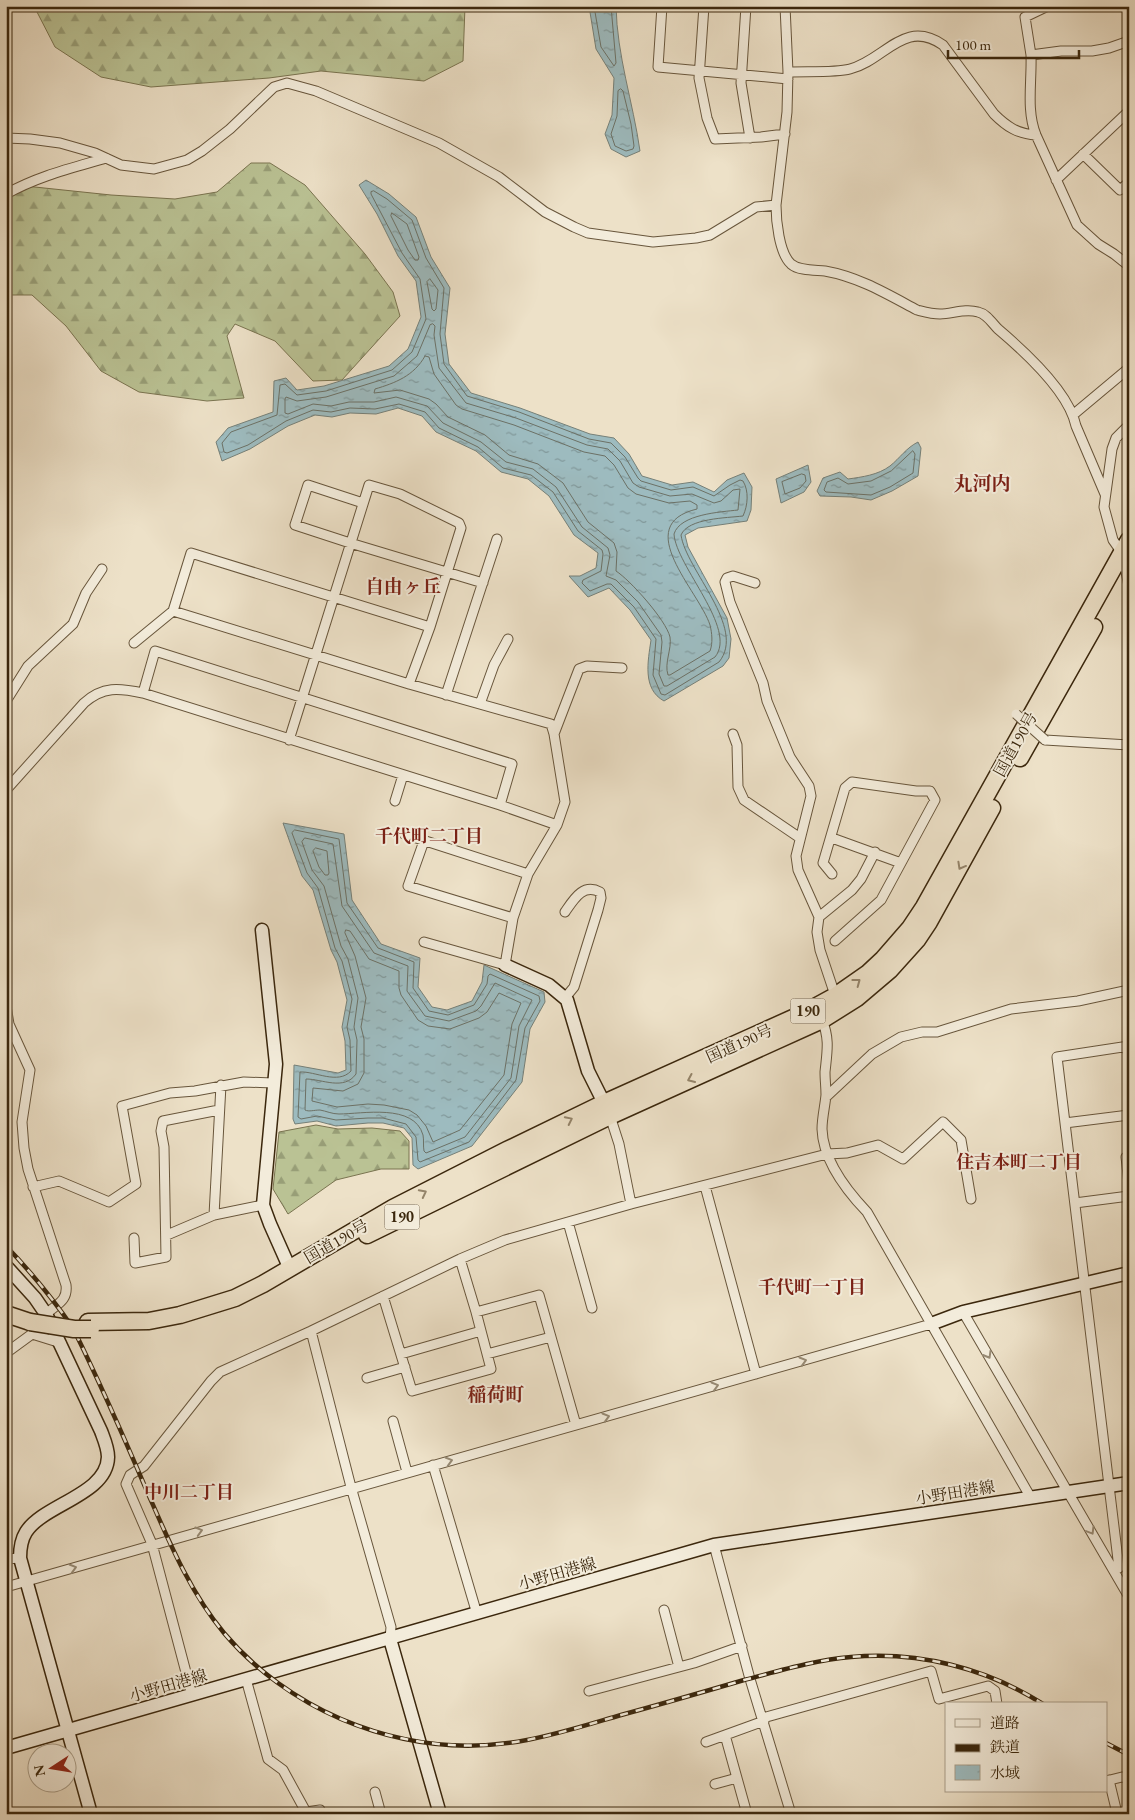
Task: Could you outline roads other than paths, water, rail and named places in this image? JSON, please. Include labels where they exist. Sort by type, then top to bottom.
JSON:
[{"type":"highway","name":"国道190号","points":[[6,1306],[28,1317],[55,1318],[90,1325],[148,1321],[180,1315],[235,1298],[290,1269],[305,1258],[393,1208],[507,1150],[822,1020],[905,934],[924,907],[1127,568]]},
{"type":"highway","name":"国道190号","points":[[607,1110],[794,1018],[838,1002]]},
{"type":"highway","points":[[6,1314],[28,1317]]},
{"type":"street","points":[[662,6],[658,67],[741,76],[788,76],[848,69],[858,66],[906,38],[924,35],[943,45],[994,114],[1003,123],[1013,130],[1024,134],[1036,135]]},
{"type":"street","points":[[704,6],[699,78],[707,118],[715,140],[785,134]]},
{"type":"street","points":[[746,6],[741,76],[750,138]]},
{"type":"street","points":[[785,6],[788,76],[785,134],[776,218],[780,239],[790,263],[798,268],[851,277],[918,310],[929,313],[940,314],[967,310],[979,312],[1014,342],[1049,378],[1074,414],[1076,426],[1105,494]]},
{"type":"street","points":[[1048,6],[1025,17],[1032,55],[1030,108],[1032,125],[1077,226],[1129,266]]},
{"type":"street","points":[[1032,55],[1061,51],[1092,51],[1109,48],[1129,41]]},
{"type":"street","points":[[6,138],[30,139],[60,144],[107,158],[121,165],[154,169],[187,160],[230,129],[274,87],[286,83],[316,91],[439,143],[499,177],[545,212],[588,233],[653,242],[696,238],[710,235],[756,207],[776,205]]},
{"type":"street","points":[[1056,180],[1129,111]]},
{"type":"street","points":[[1083,154],[1120,190],[1129,182]]},
{"type":"street","points":[[6,194],[17,187],[59,171],[107,158]]},
{"type":"street","points":[[1074,414],[1129,368]]},
{"type":"street","points":[[1127,568],[1113,540],[1104,507],[1112,449],[1116,438],[1129,425]]},
{"type":"street","points":[[364,503],[308,485],[295,525],[483,583]]},
{"type":"street","points":[[289,740],[369,485],[400,494],[459,523],[461,528],[430,627],[409,684]]},
{"type":"street","points":[[446,695],[497,539]]},
{"type":"street","points":[[134,643],[173,611],[191,553],[430,627]]},
{"type":"street","points":[[6,701],[28,666],[73,624],[86,593],[102,569]]},
{"type":"street","points":[[755,583],[733,576],[730,576],[725,582],[730,602],[790,757],[810,786],[812,796],[796,856],[798,870],[820,917],[817,932],[820,950],[838,1002]]},
{"type":"street","points":[[173,611],[409,684],[551,724],[565,802],[557,825],[528,874],[513,918],[505,965]]},
{"type":"street","points":[[480,704],[494,666],[508,639]]},
{"type":"street","points":[[143,693],[155,651],[302,696],[512,764],[500,805]]},
{"type":"street","points":[[554,734],[579,670],[587,666],[622,668]]},
{"type":"street","points":[[6,790],[91,696],[110,689],[120,688],[143,693],[500,805],[557,825]]},
{"type":"street","points":[[1016,714],[1046,740],[1129,746]]},
{"type":"street","points":[[733,734],[737,745],[738,787],[744,800],[800,838]]},
{"type":"street","points":[[395,801],[403,775]]},
{"type":"street","points":[[832,874],[823,863],[832,838],[845,788],[852,782],[916,791],[930,790],[936,800],[881,900],[835,941]]},
{"type":"street","points":[[404,834],[528,874]]},
{"type":"street","points":[[832,838],[901,863]]},
{"type":"street","points":[[424,841],[408,886],[513,918]]},
{"type":"street","points":[[820,917],[852,890],[861,879],[875,852]]},
{"type":"street","points":[[565,912],[582,891],[591,889],[600,892],[601,898],[598,910],[574,987],[565,998]]},
{"type":"street","points":[[262,930],[276,1064],[263,1205],[290,1269]]},
{"type":"street","points":[[424,942],[505,965],[549,985],[565,998],[588,1071],[607,1110],[619,1144],[631,1204]]},
{"type":"street","points":[[826,1097],[872,1054],[891,1042],[911,1033],[936,1032],[1011,1009],[1078,1001],[1129,990]]},
{"type":"street","points":[[6,1006],[9,1024],[30,1070],[23,1104],[22,1128],[24,1148],[34,1187],[67,1292],[65,1298],[46,1314]]},
{"type":"street","points":[[822,1020],[829,1046],[825,1075],[826,1097],[822,1132],[827,1154],[855,1200],[867,1212],[1030,1498]]},
{"type":"street","points":[[1114,1571],[1119,1568],[1057,1057],[1128,1046],[1129,1058]]},
{"type":"street","points":[[34,1187],[59,1181],[109,1202],[136,1184],[122,1106],[170,1093],[196,1091],[244,1082],[273,1083]]},
{"type":"street","points":[[214,1215],[219,1110],[222,1086]]},
{"type":"street","points":[[134,1238],[135,1263],[166,1257],[164,1147],[161,1131],[163,1121],[219,1110]]},
{"type":"street","points":[[1065,1123],[1129,1115]]},
{"type":"street","points":[[192,1695],[152,1544],[126,1484],[130,1475],[144,1466],[220,1372],[311,1331],[460,1259],[505,1240],[631,1204],[827,1154],[847,1153],[878,1145],[903,1159],[943,1122],[961,1140],[971,1199]]},
{"type":"street","points":[[1126,1157],[1129,1184]]},
{"type":"street","points":[[705,1186],[756,1374]]},
{"type":"street","points":[[1075,1204],[1129,1196]]},
{"type":"street","points":[[167,1235],[214,1215],[263,1205]]},
{"type":"street","points":[[568,1222],[592,1308]]},
{"type":"street","points":[[383,1296],[412,1391],[490,1369],[460,1259]]},
{"type":"street","points":[[6,1266],[35,1298],[46,1314],[101,1431],[108,1458],[104,1470],[91,1487],[42,1516],[22,1539],[20,1547],[20,1558],[26,1581],[91,1814]]},
{"type":"street","points":[[6,1587],[931,1324],[964,1312],[1129,1273]]},
{"type":"street","points":[[476,1312],[539,1295],[576,1425]]},
{"type":"street","points":[[964,1312],[1129,1597]]},
{"type":"street","points":[[311,1331],[391,1627],[390,1639],[440,1814]]},
{"type":"street","points":[[401,1354],[481,1331]]},
{"type":"street","points":[[6,1353],[32,1334],[61,1343]]},
{"type":"street","points":[[486,1354],[551,1337]]},
{"type":"street","points":[[367,1378],[405,1367]]},
{"type":"street","points":[[393,1421],[407,1472]]},
{"type":"street","points":[[433,1465],[477,1614]]},
{"type":"street","name":"小野田港線","points":[[6,1748],[714,1545],[1129,1483]]},
{"type":"street","points":[[714,1545],[791,1814]]},
{"type":"street","points":[[6,1559],[20,1558]]},
{"type":"street","points":[[664,1610],[679,1667]]},
{"type":"street","points":[[589,1691],[679,1667],[742,1646]]},
{"type":"street","points":[[706,1742],[763,1719],[931,1671],[939,1699],[988,1686],[994,1690],[997,1702]]},
{"type":"street","points":[[246,1680],[268,1759],[282,1770],[306,1812],[320,1810],[321,1814]]},
{"type":"street","points":[[725,1735],[747,1814]]},
{"type":"street","points":[[1116,1809],[1108,1780],[1122,1777],[1129,1778]]},
{"type":"street","points":[[715,1784],[737,1778]]},
{"type":"street","points":[[375,1792],[381,1814]]},
{"type":"water","points":[[589,6],[616,6],[619,43],[640,151],[626,157],[611,149],[605,134],[612,115],[614,78],[596,49]]},
{"type":"water","points":[[366,180],[389,194],[416,217],[431,257],[450,288],[445,334],[449,364],[471,393],[520,408],[590,434],[614,438],[629,454],[642,476],[672,485],[693,482],[714,492],[727,480],[744,473],[752,487],[751,510],[747,521],[698,528],[685,535],[688,547],[727,618],[731,639],[729,658],[723,666],[664,701],[657,696],[649,682],[648,674],[651,640],[630,610],[609,588],[588,597],[569,576],[580,576],[596,568],[598,553],[574,535],[549,496],[528,479],[501,472],[476,451],[436,432],[422,416],[398,408],[376,414],[350,413],[332,417],[315,415],[288,426],[250,449],[222,461],[216,442],[228,428],[273,412],[274,381],[286,378],[297,390],[324,386],[389,366],[408,349],[421,317],[416,281],[398,256],[377,214],[359,185]]},
{"type":"water","points":[[918,442],[921,448],[918,476],[892,491],[871,500],[820,496],[817,491],[823,478],[840,472],[848,479],[880,472]]},
{"type":"water","points":[[808,465],[811,482],[804,492],[781,503],[776,479]]},
{"type":"water","points":[[283,823],[344,834],[352,900],[381,944],[420,958],[418,987],[432,1007],[447,1010],[472,1001],[482,982],[484,965],[544,992],[545,1002],[530,1029],[522,1082],[472,1146],[418,1169],[413,1165],[412,1138],[404,1128],[383,1123],[336,1126],[317,1121],[295,1124],[293,1119],[294,1065],[338,1073],[346,1070],[345,1041],[342,1027],[347,1000],[337,962],[331,950],[313,890],[302,876]]},
{"type":"railway","points":[[6,1246],[41,1286],[73,1328],[111,1408],[171,1545],[200,1600],[212,1617],[236,1647],[278,1683],[309,1703],[341,1719],[363,1728],[409,1740],[456,1745],[503,1744],[563,1732],[797,1666],[838,1658],[876,1656],[902,1657],[951,1665],[999,1681],[1040,1702]]},
{"type":"railway","points":[[1108,1744],[1129,1755]]},
{"type":"district","name":"丸河内","points":[[982,483]]},
{"type":"district","name":"自由ヶ丘","points":[[403,586]]},
{"type":"district","name":"千代町二丁目","points":[[429,836]]},
{"type":"district","name":"住吉本町二丁目","points":[[1019,1162]]},
{"type":"district","name":"千代町一丁目","points":[[812,1287]]},
{"type":"district","name":"稲荷町","points":[[496,1394]]},
{"type":"district","name":"中川二丁目","points":[[189,1492]]}]
